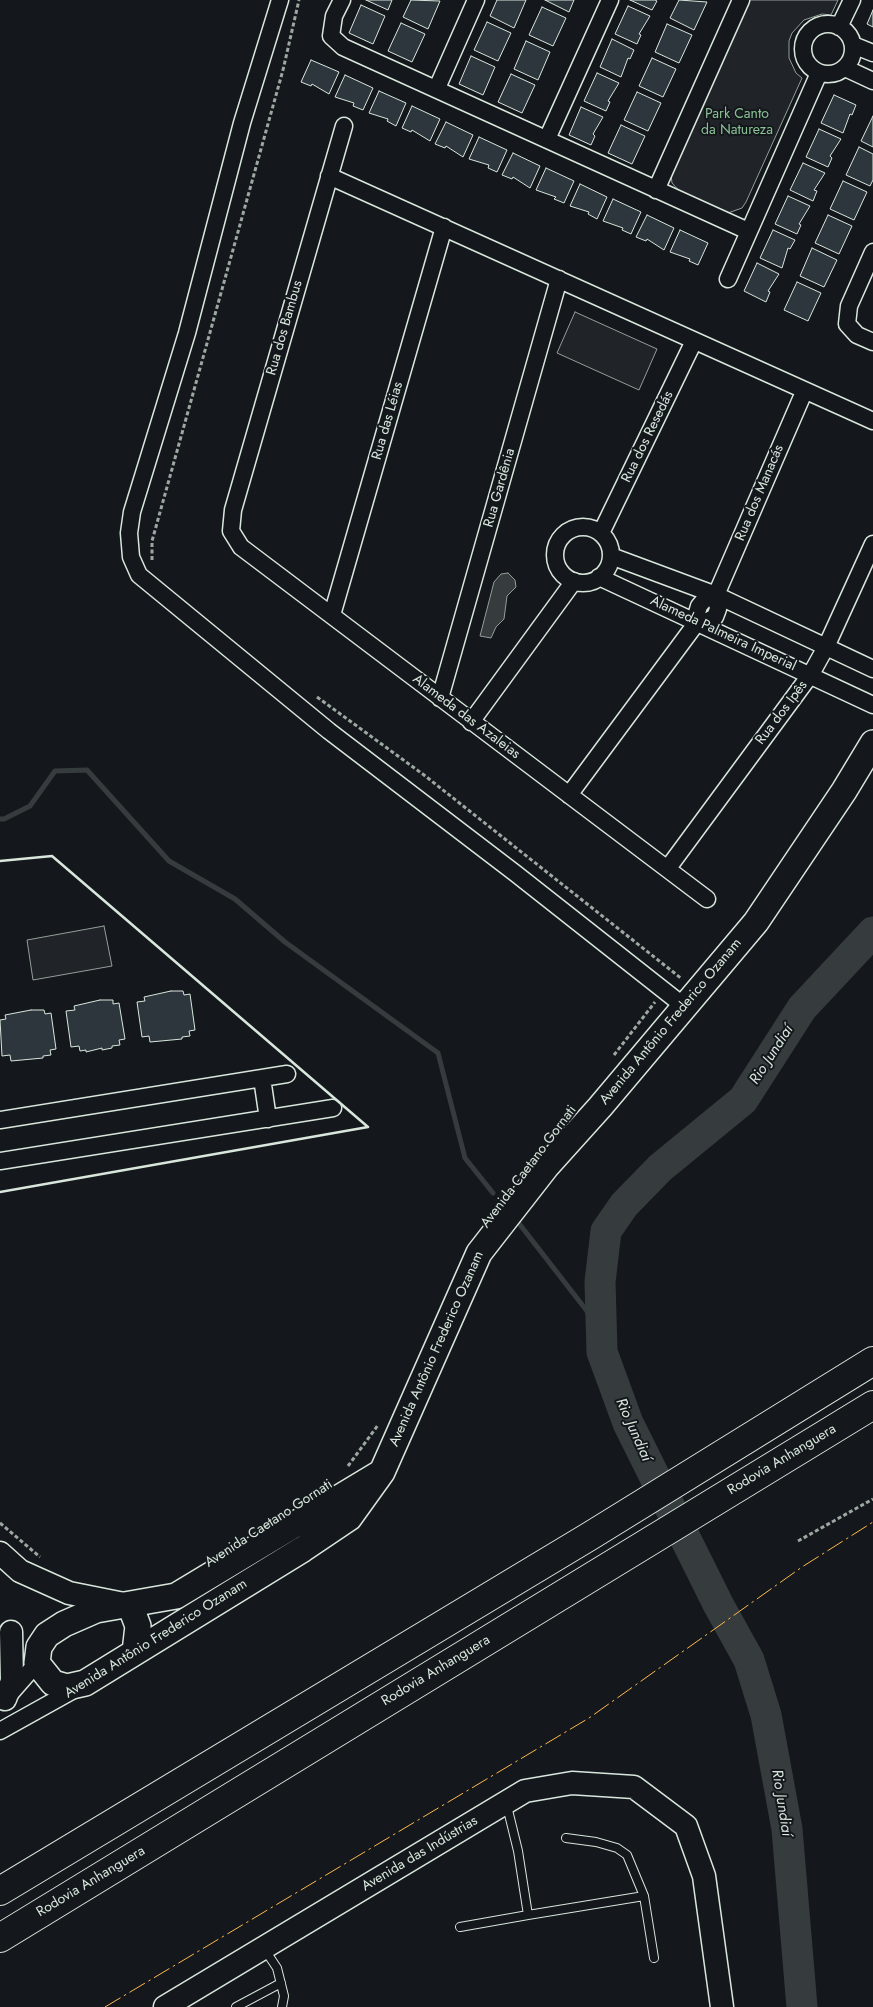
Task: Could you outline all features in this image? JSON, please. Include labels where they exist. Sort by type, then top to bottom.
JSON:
[{"type":"highway","points":[[0,1891],[590,1536],[873,1361]]},
{"type":"highway","name":"Rodovia Anhanguera","points":[[0,1938],[606,1566],[873,1405]]},
{"type":"main road","name":"Avenida Antônio Frederico Ozanam","points":[[85,1683],[349,1518],[382,1472],[479,1253],[519,1200],[756,922],[844,791],[873,742]]},
{"type":"main road","points":[[85,1683],[67,1687],[53,1683],[37,1658],[39,1647],[47,1635],[64,1624],[96,1610],[176,1596],[382,1472]]},
{"type":"main road","points":[[239,1559],[248,1574],[245,1584]]},
{"type":"main road","points":[[130,1605],[138,1626],[135,1652]]},
{"type":"street","points":[[280,0],[242,124],[187,333],[132,512],[129,533],[131,557],[139,575],[329,731],[685,1007]]},
{"type":"street","points":[[342,0],[334,16],[331,36],[344,47],[748,231]]},
{"type":"street","points":[[437,88],[476,0]]},
{"type":"street","points":[[547,139],[610,0]]},
{"type":"street","points":[[656,190],[741,0]]},
{"type":"street","points":[[839,27],[852,0]]},
{"type":"street","points":[[822,25],[839,27],[846,31],[853,45],[851,60],[845,68],[828,75],[819,73],[806,61],[803,52],[807,35],[822,25]]},
{"type":"street","points":[[853,45],[873,53]]},
{"type":"street","points":[[845,68],[873,81]]},
{"type":"street","points":[[728,279],[819,73]]},
{"type":"street","name":"Rua dos Bambus","points":[[231,531],[233,510],[344,126]]},
{"type":"street","points":[[329,176],[804,392],[873,421]]},
{"type":"street","name":"Rua das Léias","points":[[332,615],[444,227]]},
{"type":"street","points":[[873,252],[849,306],[847,324],[857,335],[873,342]]},
{"type":"street","name":"Rua Gardênia","points":[[440,698],[559,279]]},
{"type":"street","name":"Rua dos Resedás","points":[[601,533],[694,341]]},
{"type":"street","name":"Rua dos Manacás","points":[[568,795],[698,622],[708,621],[715,617],[718,609],[716,595],[804,392]]},
{"type":"street","points":[[576,527],[593,528],[601,533],[610,547],[611,556],[610,564],[599,577],[583,583],[566,577],[556,563],[556,545],[568,531],[576,527]]},
{"type":"street","name":"Alameda das Azaleias","points":[[231,531],[241,547],[707,899]]},
{"type":"street","name":"Rua dos Ipês","points":[[668,868],[812,674],[873,544]]},
{"type":"street","name":"Alameda Palmeira Imperial","points":[[611,556],[716,595],[873,668]]},
{"type":"street","name":"Alameda Palmeira Imperial","points":[[599,577],[812,674],[873,705]]},
{"type":"street","points":[[472,722],[574,581]]},
{"type":"street","points":[[0,1120],[287,1074]]},
{"type":"street","points":[[262,1078],[268,1118]]},
{"type":"street","points":[[0,1161],[333,1108]]},
{"type":"street","points":[[0,1553],[20,1571],[70,1593],[130,1605]]},
{"type":"street","points":[[3,1702],[37,1658],[6,1626]]},
{"type":"street","points":[[3,1702],[12,1681],[6,1626]]},
{"type":"street","name":"Avenida Antônio Frederico Ozanam","points":[[0,1731],[85,1683]]},
{"type":"street","name":"Avenida das Indústrias","points":[[165,2007],[525,1791],[572,1783],[634,1787],[686,1826],[704,1876],[722,2007]]},
{"type":"lane","points":[[506,1802],[518,1851],[528,1915]]},
{"type":"lane","points":[[566,1838],[596,1842],[617,1848],[628,1855],[644,1896],[654,1958]]},
{"type":"lane","points":[[460,1927],[644,1896]]},
{"type":"lane","points":[[264,1949],[276,1968],[281,1983],[284,1996],[282,2007]]},
{"type":"lane","points":[[236,2007],[281,1983]]},
{"type":"path","points":[[283,70],[299,0]]},
{"type":"path","points":[[610,1061],[676,974]]},
{"type":"path","name":"Avenida Caetano Gornati","points":[[343,1473],[381,1422]]},
{"type":"path","points":[[798,1541],[873,1499]]},
{"type":"path","points":[[0,1523],[40,1557],[48,1561]]},
{"type":"green space","name":"Park Canto da Natureza","points":[[749,0],[838,0],[831,15],[822,14],[804,20],[792,33],[789,41],[789,58],[796,73],[802,78],[746,202],[742,208],[728,213],[682,194],[672,183],[671,175]]},
{"type":"green space","points":[[575,312],[657,349],[639,390],[557,353]]},
{"type":"green space","points":[[104,926],[112,966],[33,980],[27,940]]},
{"type":"shaded area","points":[[508,573],[515,580],[516,587],[507,596],[504,619],[496,627],[491,638],[480,636],[494,582],[501,574]]},
{"type":"building","points":[[366,0],[392,0],[388,10]]},
{"type":"building","points":[[411,0],[440,1],[428,29],[403,17]]},
{"type":"building","points":[[497,0],[526,0],[514,28],[490,16]]},
{"type":"building","points":[[545,0],[574,0],[569,12]]},
{"type":"building","points":[[630,0],[655,0],[657,1],[652,10]]},
{"type":"building","points":[[679,0],[707,2],[694,30],[670,18]]},
{"type":"building","points":[[361,5],[385,16],[373,44],[349,33]]},
{"type":"building","points":[[628,6],[650,16],[639,34],[641,35],[637,44],[615,34]]},
{"type":"building","points":[[542,7],[566,18],[553,46],[529,35]]},
{"type":"building","points":[[873,10],[873,27],[867,24]]},
{"type":"building","points":[[487,22],[511,33],[498,61],[474,50]]},
{"type":"building","points":[[401,23],[425,34],[412,62],[388,51]]},
{"type":"building","points":[[667,24],[692,35],[679,63],[655,52]]},
{"type":"building","points":[[612,39],[634,50],[630,59],[628,58],[621,77],[600,67]]},
{"type":"building","points":[[526,41],[550,52],[538,80],[514,69]]},
{"type":"building","points":[[471,56],[495,67],[483,95],[459,84]]},
{"type":"building","points":[[652,58],[676,69],[663,97],[639,86]]},
{"type":"building","points":[[311,60],[339,72],[329,94],[312,84],[311,86],[301,82]]},
{"type":"building","points":[[597,73],[619,83],[608,101],[610,102],[606,111],[584,101]]},
{"type":"building","points":[[511,74],[535,85],[522,113],[498,102]]},
{"type":"building","points":[[345,75],[373,88],[363,110],[353,106],[354,103],[335,97]]},
{"type":"building","points":[[379,91],[406,103],[396,126],[387,121],[388,119],[369,113]]},
{"type":"building","points":[[637,92],[661,103],[648,131],[624,120]]},
{"type":"building","points":[[834,95],[856,105],[852,115],[850,114],[843,133],[821,123]]},
{"type":"building","points":[[412,106],[440,119],[430,141],[412,130],[411,132],[402,128]]},
{"type":"building","points":[[581,107],[603,117],[593,134],[595,136],[591,145],[569,135]]},
{"type":"building","points":[[873,116],[873,147],[861,141]]},
{"type":"building","points":[[446,122],[473,135],[463,157],[446,146],[445,148],[435,144]]},
{"type":"building","points":[[621,125],[645,136],[632,164],[608,153]]},
{"type":"building","points":[[819,129],[841,139],[830,156],[832,158],[828,167],[806,157]]},
{"type":"building","points":[[479,137],[507,150],[497,172],[488,168],[489,165],[469,159]]},
{"type":"building","points":[[859,147],[873,154],[873,180],[870,186],[846,175]]},
{"type":"building","points":[[513,153],[540,166],[530,188],[513,177],[512,179],[502,175]]},
{"type":"building","points":[[803,163],[825,173],[814,190],[817,191],[813,201],[790,190]]},
{"type":"building","points":[[546,168],[574,181],[564,203],[554,199],[556,197],[536,190]]},
{"type":"building","points":[[843,181],[867,192],[854,220],[830,209]]},
{"type":"building","points":[[580,184],[607,197],[597,219],[588,214],[589,212],[570,206]]},
{"type":"building","points":[[788,196],[810,206],[799,224],[801,225],[797,234],[775,224]]},
{"type":"building","points":[[613,199],[641,212],[631,234],[622,230],[623,228],[603,221]]},
{"type":"building","points":[[647,215],[674,228],[664,250],[647,239],[646,241],[636,237]]},
{"type":"building","points":[[828,215],[852,226],[839,254],[815,243]]},
{"type":"building","points":[[680,230],[708,243],[698,265],[689,261],[690,259],[670,252]]},
{"type":"building","points":[[773,230],[795,240],[790,249],[788,248],[782,268],[760,258]]},
{"type":"building","points":[[812,248],[837,260],[824,287],[800,276]]},
{"type":"building","points":[[757,263],[779,274],[768,291],[770,292],[766,302],[744,291]]},
{"type":"building","points":[[797,282],[821,293],[808,321],[784,310]]},
{"type":"building","points":[[171,991],[183,991],[184,995],[190,994],[195,1030],[189,1031],[190,1036],[182,1037],[182,1039],[150,1042],[149,1036],[142,1037],[137,1002],[145,1001],[144,997]]},
{"type":"building","points":[[100,1000],[113,1000],[113,1004],[119,1003],[125,1039],[119,1040],[120,1045],[102,1050],[102,1048],[86,1052],[86,1050],[80,1051],[79,1046],[71,1047],[66,1011],[75,1010],[74,1006]]},
{"type":"building","points":[[31,1010],[44,1010],[45,1014],[51,1013],[56,1049],[50,1050],[51,1055],[43,1056],[43,1058],[11,1061],[10,1055],[2,1056],[0,1020],[6,1019],[5,1015]]},
{"type":"waterway","points":[[0,819],[4,819],[30,806],[55,771],[87,770],[169,861],[235,899],[285,942],[438,1053],[465,1158],[493,1193]]},
{"type":"waterway","name":"Rio Jundiaí","points":[[802,2007],[787,1829],[766,1715],[749,1660],[718,1604],[628,1423],[602,1352],[600,1282],[606,1231],[624,1205],[660,1168],[743,1100],[802,1008],[873,932]]},
{"type":"waterway","points":[[514,1217],[587,1311],[602,1352]]},
{"type":"wall","points":[[0,861],[52,856],[368,1127]]},
{"type":"wall","points":[[0,1192],[368,1127]]},
{"type":"power","points":[[105,2007],[589,1718],[802,1567],[873,1522]]}]
